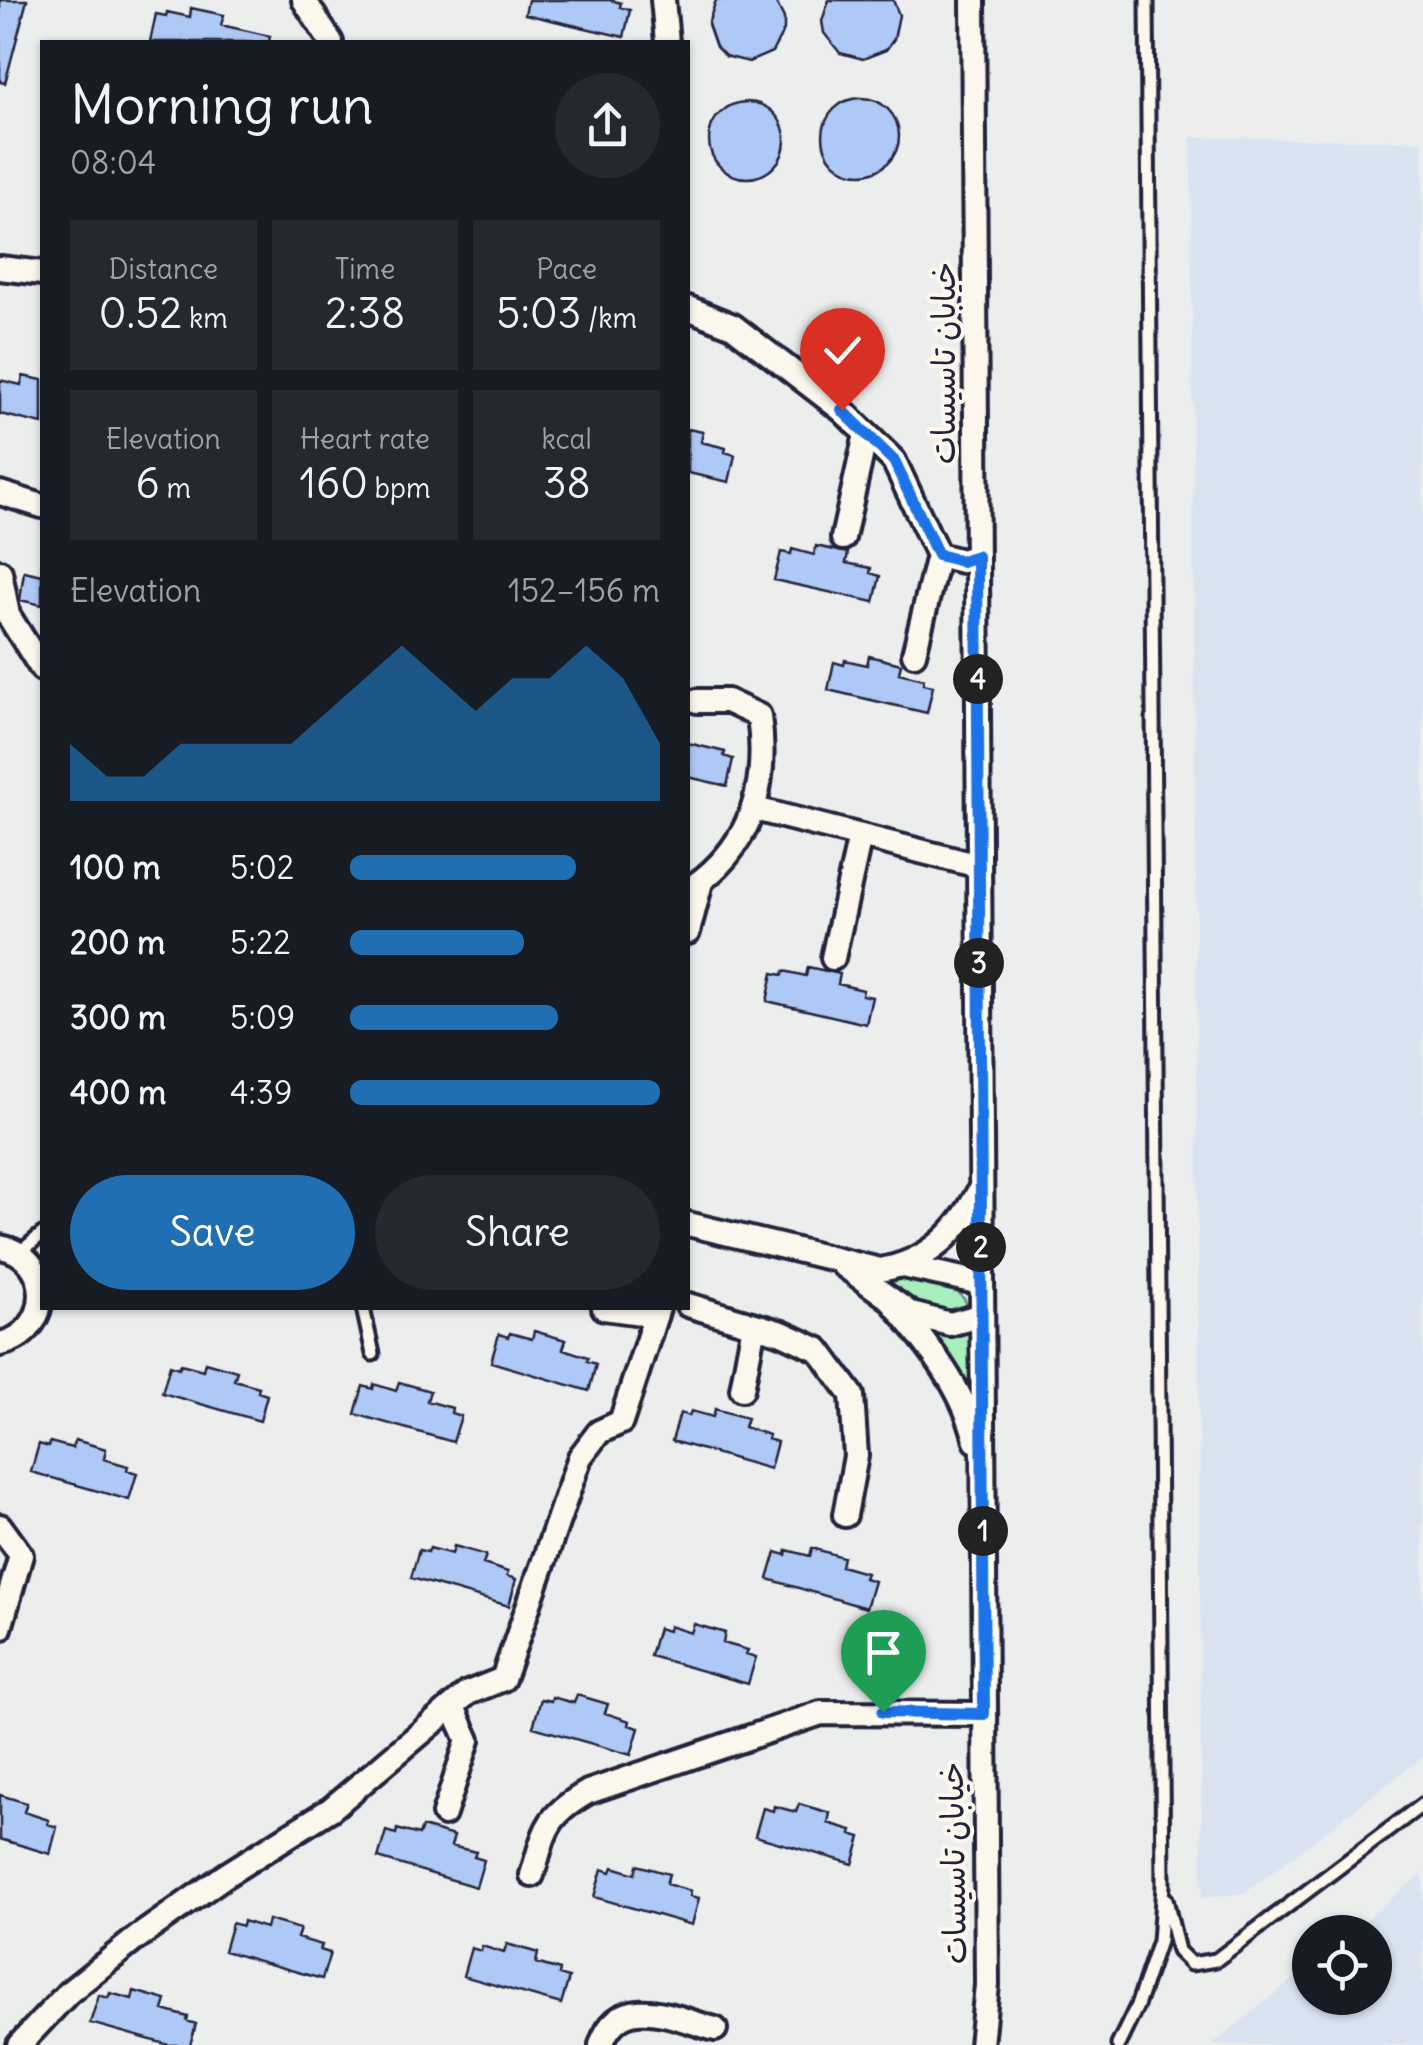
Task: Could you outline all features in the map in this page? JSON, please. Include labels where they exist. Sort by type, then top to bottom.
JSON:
[{"type":"street","points":[[304,0],[331,40]]},
{"type":"street","points":[[663,0],[667,40]]},
{"type":"street","name":"خیابان تاسیسات","points":[[973,0],[987,1984],[981,2045]]},
{"type":"street","points":[[0,268],[40,273]]},
{"type":"street","points":[[690,309],[732,326],[842,410],[894,461],[938,555],[914,654]]},
{"type":"street","points":[[843,538],[866,434]]},
{"type":"street","points":[[0,493],[40,505]]},
{"type":"street","points":[[938,555],[962,561],[977,556]]},
{"type":"street","points":[[0,572],[8,615],[40,666]]},
{"type":"street","points":[[690,917],[694,886],[735,846],[755,809],[764,753],[759,716],[727,701],[696,701]]},
{"type":"street","points":[[755,809],[979,866]]},
{"type":"street","points":[[833,958],[860,836]]},
{"type":"street","points":[[690,1225],[880,1270],[903,1266],[945,1241],[966,1217],[981,1188]]},
{"type":"street","points":[[22,1254],[40,1284]]},
{"type":"street","points":[[839,1262],[911,1314],[950,1324],[982,1315]]},
{"type":"street","points":[[903,1266],[982,1283]]},
{"type":"street","points":[[0,1363],[9,1341],[33,1325],[40,1304]]},
{"type":"street","points":[[894,1304],[938,1356],[974,1429],[983,1468]]},
{"type":"street","points":[[690,1306],[782,1333],[818,1350],[852,1395],[856,1456],[844,1515]]},
{"type":"street","points":[[36,1319],[55,1310]]},
{"type":"street","points":[[19,2045],[68,1993],[138,1937],[226,1875],[331,1809],[468,1692],[503,1679],[580,1457],[599,1432],[621,1422],[657,1311]]},
{"type":"street","points":[[742,1389],[754,1325]]},
{"type":"street","points":[[0,1526],[21,1555],[0,1628]]},
{"type":"street","points":[[444,1814],[468,1740],[452,1707]]},
{"type":"street","points":[[532,1876],[549,1822],[563,1807],[606,1786],[821,1713],[984,1714]]},
{"type":"street","points":[[601,2045],[606,2032],[623,2014],[646,2010],[715,2029]]},
{"type":"lane","points":[[1118,2045],[1137,2006],[1159,1941],[1163,1885],[1147,0]]},
{"type":"lane","points":[[22,1254],[40,1236]]},
{"type":"lane","points":[[363,1310],[373,1354]]},
{"type":"lane","points":[[1163,1885],[1178,1951],[1191,1964],[1216,1960],[1423,1804]]},
{"type":"shaded area","points":[[1191,137],[1423,141],[1423,1757],[1245,1893],[1202,1898]]},
{"type":"shaded area","points":[[1423,1873],[1423,2045],[1212,2045],[1292,1980],[1292,2015],[1392,2015],[1392,1915],[1371,1915]]},
{"type":"green space","points":[[863,1280],[936,1282],[948,1286],[967,1304],[964,1312],[933,1313]]},
{"type":"green space","points":[[921,1325],[970,1327],[972,1413]]},
{"type":"building","points":[[0,0],[27,0],[5,83],[0,82]]},
{"type":"building","points":[[528,0],[621,3],[620,7],[630,10],[624,37],[525,14]]},
{"type":"building","points":[[716,0],[775,0],[784,18],[784,30],[772,52],[749,62],[725,56],[716,47],[708,24]]},
{"type":"building","points":[[829,0],[893,0],[899,15],[894,39],[886,50],[863,59],[840,53],[824,33],[822,21]]},
{"type":"building","points":[[191,8],[224,15],[221,25],[270,36],[269,40],[150,40],[156,14],[190,17]]},
{"type":"building","points":[[861,98],[888,109],[899,136],[888,163],[861,174],[834,163],[823,136],[834,109]]},
{"type":"building","points":[[747,102],[774,113],[785,140],[774,167],[747,178],[720,167],[709,140],[720,113]]},
{"type":"building","points":[[23,376],[40,380],[40,424],[0,414],[0,380],[21,385]]},
{"type":"building","points":[[690,429],[703,432],[701,442],[726,448],[725,452],[735,455],[729,482],[690,473]]},
{"type":"building","points":[[816,546],[848,553],[846,563],[871,568],[870,573],[880,576],[874,602],[774,580],[781,552],[791,554],[792,549],[814,555]]},
{"type":"building","points":[[24,571],[40,575],[40,605],[20,600]]},
{"type":"building","points":[[869,656],[901,664],[899,673],[924,679],[923,684],[933,686],[927,713],[828,690],[834,662],[867,665]]},
{"type":"building","points":[[690,743],[725,752],[724,756],[733,759],[727,786],[690,777]]},
{"type":"building","points":[[808,967],[840,974],[838,984],[863,990],[862,995],[872,997],[866,1024],[767,1001],[773,973],[806,976]]},
{"type":"building","points":[[534,1331],[566,1340],[563,1349],[588,1357],[587,1361],[596,1364],[589,1391],[491,1362],[499,1334],[532,1339]]},
{"type":"building","points":[[205,1362],[237,1371],[234,1380],[259,1387],[258,1392],[267,1395],[260,1421],[162,1393],[170,1365],[203,1370]]},
{"type":"building","points":[[399,1382],[430,1391],[427,1401],[452,1408],[451,1413],[461,1416],[453,1442],[355,1414],[363,1386],[373,1389],[374,1384],[396,1391]]},
{"type":"building","points":[[715,1409],[747,1418],[744,1427],[769,1435],[768,1439],[777,1442],[770,1469],[672,1441],[680,1413],[689,1416],[691,1411],[713,1417]]},
{"type":"building","points":[[75,1440],[106,1449],[104,1459],[137,1473],[129,1500],[31,1472],[39,1444],[49,1447],[50,1442],[72,1448]]},
{"type":"building","points":[[454,1546],[486,1555],[483,1564],[508,1572],[507,1576],[516,1579],[509,1606],[411,1578],[419,1550],[428,1552],[430,1548],[452,1554]]},
{"type":"building","points":[[812,1548],[843,1557],[841,1566],[866,1573],[864,1578],[874,1581],[866,1608],[768,1579],[776,1552],[786,1555],[787,1550],[810,1556]]},
{"type":"building","points":[[694,1624],[725,1633],[723,1643],[748,1650],[746,1654],[756,1657],[748,1684],[650,1656],[658,1628],[668,1631],[669,1626],[691,1633]]},
{"type":"building","points":[[577,1695],[608,1704],[605,1713],[639,1728],[631,1755],[533,1727],[541,1699],[551,1701],[552,1697],[574,1703]]},
{"type":"building","points":[[0,1795],[27,1803],[24,1812],[49,1820],[48,1824],[57,1827],[50,1854],[0,1839]]},
{"type":"building","points":[[799,1804],[830,1813],[828,1823],[861,1837],[853,1864],[755,1836],[763,1808],[773,1811],[774,1806],[796,1812]]},
{"type":"building","points":[[422,1827],[454,1836],[451,1846],[476,1852],[474,1857],[484,1860],[476,1887],[378,1858],[386,1831],[396,1834],[397,1829],[419,1835]]},
{"type":"building","points":[[637,1865],[669,1874],[666,1884],[691,1891],[690,1896],[699,1898],[692,1925],[594,1897],[602,1869],[611,1872],[613,1867],[635,1874]]},
{"type":"building","points":[[268,1920],[300,1929],[297,1938],[322,1945],[320,1950],[330,1953],[322,1979],[224,1951],[232,1923],[242,1926],[243,1921],[266,1928]]},
{"type":"building","points":[[507,1944],[538,1953],[536,1963],[560,1970],[559,1975],[569,1978],[561,2004],[463,1976],[471,1948],[481,1951],[482,1946],[504,1953]]},
{"type":"building","points":[[134,1991],[166,2000],[163,2010],[188,2017],[187,2021],[196,2024],[190,2045],[169,2045],[90,2023],[99,1995],[108,1998],[110,1993],[132,1999]]},
{"type":"route","points":[[842,410],[894,461],[938,555],[962,561],[977,556],[984,1714],[883,1712]]}]
